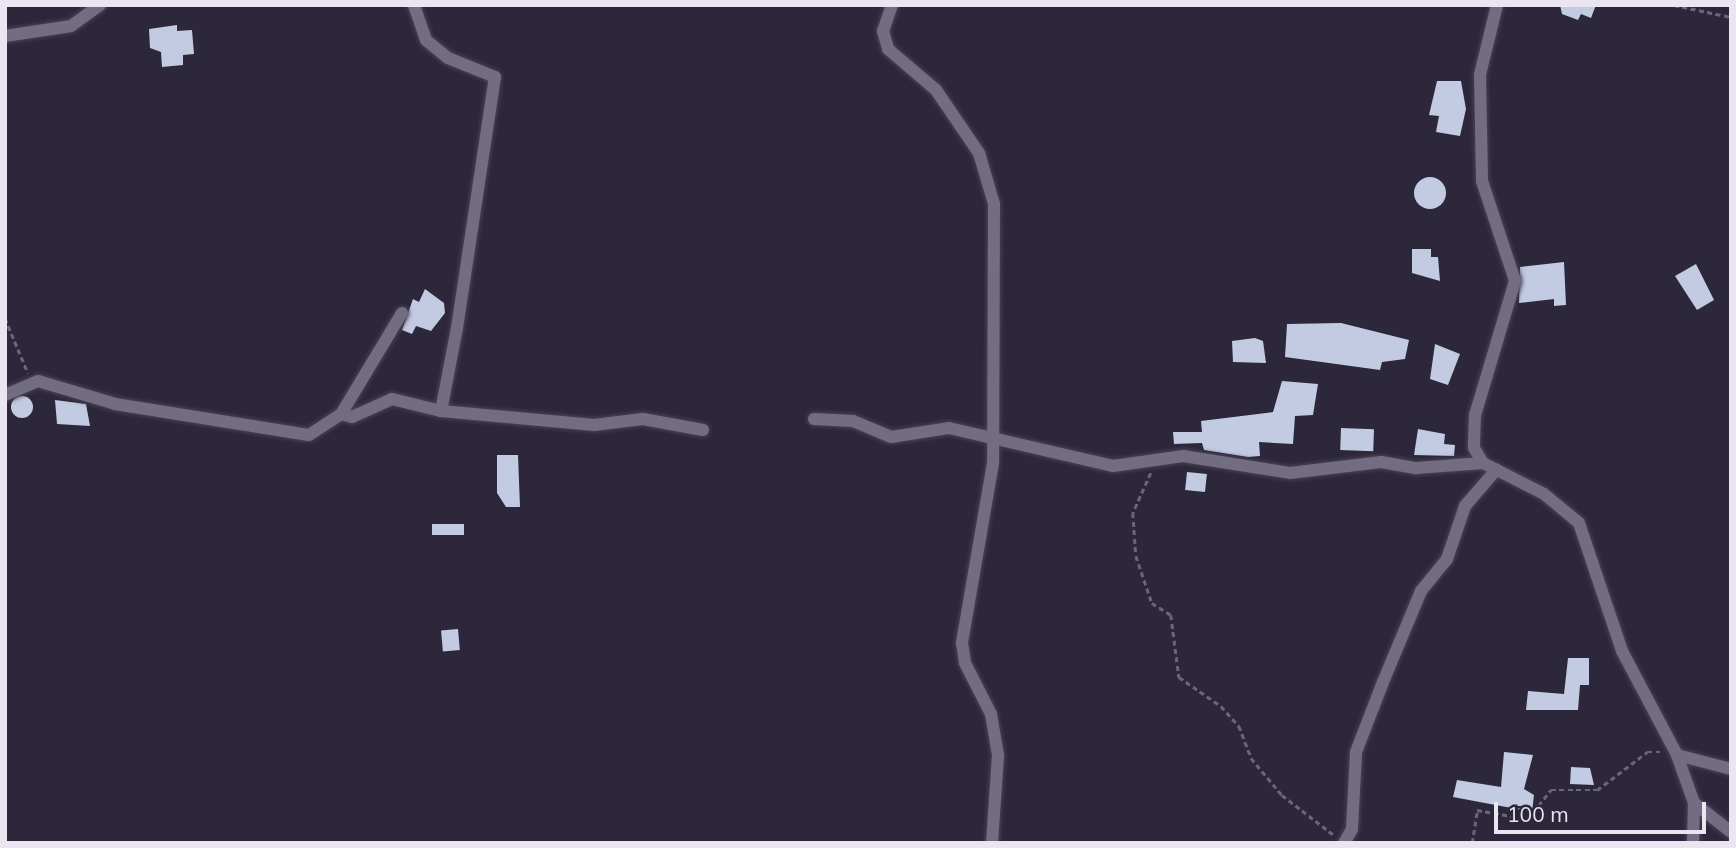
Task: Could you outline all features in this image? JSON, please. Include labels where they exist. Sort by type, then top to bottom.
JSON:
[{"type":"street","points":[[5,36],[80,24],[100,5]]},
{"type":"street","points":[[414,5],[426,40],[495,77],[441,411]]},
{"type":"street","points":[[892,5],[883,31],[888,49],[936,90],[979,153],[990,182],[995,313],[989,440],[993,463],[962,643],[965,663],[991,715],[998,755],[992,843]]},
{"type":"street","points":[[1497,5],[1480,75],[1482,181],[1515,281],[1475,415],[1474,447],[1483,463],[1544,494],[1579,523],[1622,651],[1677,755],[1694,803],[1693,843]]},
{"type":"street","points":[[5,395],[31,381],[91,391],[116,404],[309,435],[341,414],[402,313]]},
{"type":"street","points":[[341,414],[352,417],[392,399],[441,411],[594,425],[643,419],[703,430]]},
{"type":"street","points":[[814,419],[853,421],[891,437],[927,427],[1113,466],[1153,463],[1183,456],[1215,466],[1298,473],[1381,462],[1416,468],[1483,463]]},
{"type":"street","points":[[1342,843],[1352,829],[1356,752],[1379,692],[1422,591],[1447,559],[1465,506],[1496,470]]},
{"type":"street","points":[[1677,755],[1731,769]]},
{"type":"street","points":[[1694,803],[1731,832]]},
{"type":"path","points":[[1674,5],[1731,17]]},
{"type":"path","points":[[5,318],[31,381]]},
{"type":"path","points":[[1153,463],[1146,495],[1133,513],[1136,556],[1153,603],[1171,615],[1179,677],[1221,706],[1239,726],[1251,758],[1282,795],[1342,843]]},
{"type":"path","points":[[1472,843],[1477,810],[1528,819],[1550,790],[1597,790],[1653,749],[1677,755]]},
{"type":"building","points":[[1560,5],[1596,5],[1591,18],[1581,14],[1578,20],[1562,14]]},
{"type":"building","points":[[177,25],[177,31],[192,30],[194,54],[183,55],[183,65],[162,67],[161,52],[150,48],[149,29]]},
{"type":"building","points":[[1437,81],[1461,81],[1466,109],[1460,136],[1436,132],[1439,116],[1429,115]]},
{"type":"building","points":[[1430,177],[1441,182],[1446,193],[1441,204],[1430,209],[1419,204],[1414,193],[1419,182]]},
{"type":"building","points":[[1412,249],[1431,249],[1431,257],[1438,257],[1440,281],[1412,273]]},
{"type":"building","points":[[1564,262],[1566,305],[1554,306],[1554,299],[1519,303],[1520,267]]},
{"type":"building","points":[[1696,264],[1714,300],[1697,310],[1675,276]]},
{"type":"building","points":[[425,289],[444,303],[445,313],[431,331],[416,326],[412,334],[402,330],[413,299],[419,302]]},
{"type":"building","points":[[1341,323],[1409,340],[1405,359],[1382,362],[1380,370],[1285,357],[1287,324]]},
{"type":"building","points":[[1255,338],[1263,341],[1266,363],[1233,362],[1232,341]]},
{"type":"building","points":[[1435,344],[1460,354],[1448,385],[1430,379]]},
{"type":"building","points":[[1282,381],[1318,384],[1313,415],[1295,416],[1293,444],[1259,442],[1260,456],[1248,457],[1204,450],[1202,443],[1174,444],[1173,432],[1202,432],[1201,421],[1273,412]]},
{"type":"building","points":[[22,396],[32,403],[33,407],[26,417],[22,418],[12,411],[11,407],[18,397]]},
{"type":"building","points":[[55,400],[86,404],[90,426],[57,424]]},
{"type":"building","points":[[1341,428],[1374,429],[1373,451],[1340,450]]},
{"type":"building","points":[[1418,429],[1445,434],[1444,444],[1455,445],[1454,456],[1414,455]]},
{"type":"building","points":[[497,455],[518,455],[520,507],[506,507],[497,493]]},
{"type":"building","points":[[1187,472],[1207,474],[1205,492],[1185,490]]},
{"type":"building","points":[[432,524],[464,524],[464,535],[432,535]]},
{"type":"building","points":[[458,629],[460,650],[443,651],[441,630]]},
{"type":"building","points":[[1568,658],[1589,658],[1589,685],[1580,685],[1578,710],[1526,710],[1528,691],[1564,694]]},
{"type":"building","points":[[1504,752],[1533,755],[1524,789],[1534,795],[1532,812],[1453,797],[1457,780],[1501,787]]},
{"type":"building","points":[[1571,767],[1590,768],[1594,785],[1570,784]]}]
